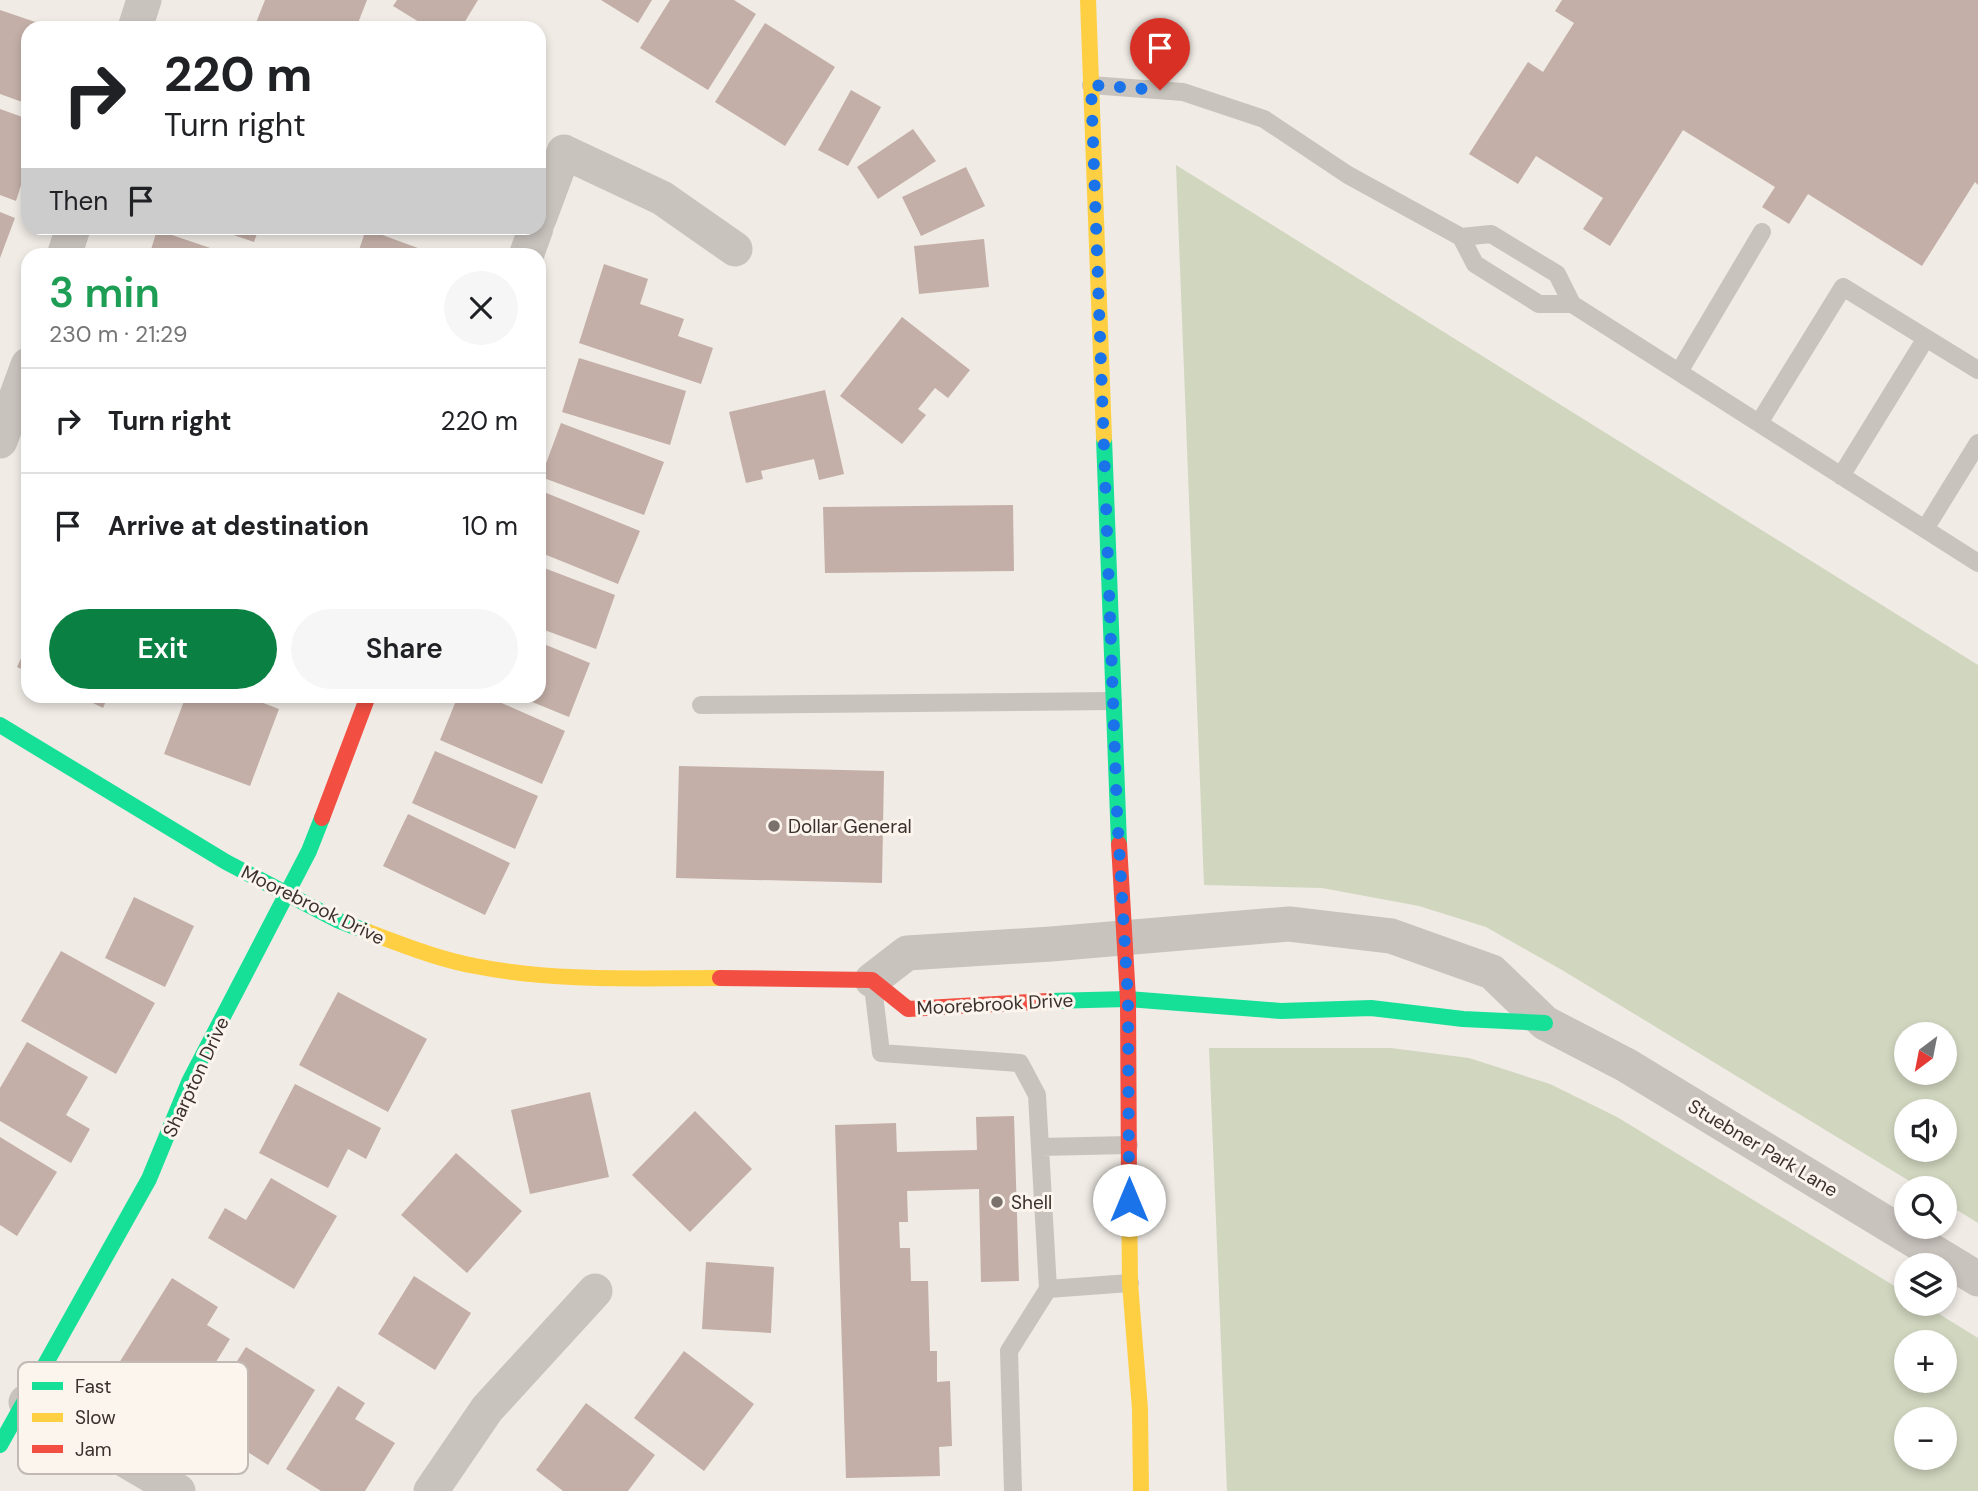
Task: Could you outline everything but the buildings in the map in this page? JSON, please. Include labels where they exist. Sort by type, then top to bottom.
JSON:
[{"type":"street","points":[[137,21],[144,0]]},
{"type":"street","points":[[1088,0],[1113,701],[1128,999],[1130,1283],[1140,1409],[1141,1491]]},
{"type":"street","points":[[546,200],[564,152],[662,198],[735,249]]},
{"type":"street","points":[[0,441],[21,384]]},
{"type":"street","name":"Sharpton Drive","points":[[48,1362],[149,1179],[189,1082],[309,851],[365,703]]},
{"type":"street","name":"Moorebrook Drive","points":[[0,724],[226,862],[337,920],[425,953],[526,974],[872,980],[908,1009],[1054,1000],[1128,999]]},
{"type":"street","name":"Stuebner Park Lane","points":[[1124,938],[1289,924],[1391,936],[1492,972],[1545,1023],[1626,1065],[1978,1279]]},
{"type":"street","points":[[872,980],[907,953],[1124,938]]},
{"type":"street","name":"Stuebner Park Lane","points":[[1128,999],[1281,1011],[1371,1008],[1464,1019],[1545,1023]]},
{"type":"street","points":[[431,1491],[487,1409],[595,1292]]},
{"type":"street","name":"Sharpton Drive","points":[[0,1445],[18,1415]]},
{"type":"street","points":[[149,1474],[178,1491]]},
{"type":"lane","points":[[1091,85],[1184,92],[1264,119],[1348,174],[1461,237],[1475,264],[1539,304],[1572,304]]},
{"type":"lane","points":[[1679,372],[1762,232]]},
{"type":"lane","points":[[1461,237],[1491,234],[1557,274],[1572,304],[1978,563]]},
{"type":"lane","points":[[1759,423],[1843,287],[1978,370]]},
{"type":"lane","points":[[1841,476],[1926,338]]},
{"type":"lane","points":[[1925,530],[1978,443]]},
{"type":"lane","points":[[701,705],[1113,701]]},
{"type":"lane","points":[[872,980],[881,1053],[1020,1063],[1037,1095],[1048,1289],[1009,1351],[1013,1491]]},
{"type":"lane","points":[[1040,1147],[1129,1145]]},
{"type":"lane","points":[[1048,1289],[1130,1283]]},
{"type":"green space","points":[[1176,165],[1978,665],[1978,1223],[1957,1210],[1957,1176],[1901,1176],[1562,970],[1486,927],[1419,906],[1322,888],[1204,885]]},
{"type":"green space","points":[[1209,1048],[1391,1048],[1469,1058],[1550,1084],[1617,1117],[1894,1286],[1894,1316],[1942,1316],[1978,1338],[1978,1491],[1227,1491]]},
{"type":"traffic: fast","points":[[1104,438],[1119,844]]},
{"type":"traffic: fast","points":[[0,725],[226,862],[337,920],[368,932]]},
{"type":"traffic: fast","points":[[46,1362],[149,1179],[189,1082],[309,851],[322,818]]},
{"type":"traffic: fast","points":[[1049,1001],[1128,999],[1281,1011],[1371,1008],[1463,1019],[1545,1023]]},
{"type":"traffic: fast","points":[[0,1445],[18,1413]]},
{"type":"traffic: slow","points":[[1088,0],[1104,438]]},
{"type":"traffic: slow","points":[[368,932],[448,960],[505,971],[597,978],[720,978]]},
{"type":"traffic: slow","points":[[1129,1185],[1130,1283],[1140,1409],[1141,1491]]},
{"type":"traffic: jam","points":[[322,818],[365,703]]},
{"type":"traffic: jam","points":[[1119,844],[1128,999],[1129,1185]]},
{"type":"traffic: jam","points":[[720,978],[872,980],[908,1009],[1049,1001]]},
{"type":"place","name":"Dollar General","points":[[774,826]]},
{"type":"place","name":"Shell","points":[[997,1202]]},
{"type":"route","points":[[1129,1200],[1128,999],[1117,812],[1091,85],[1160,90]]}]
